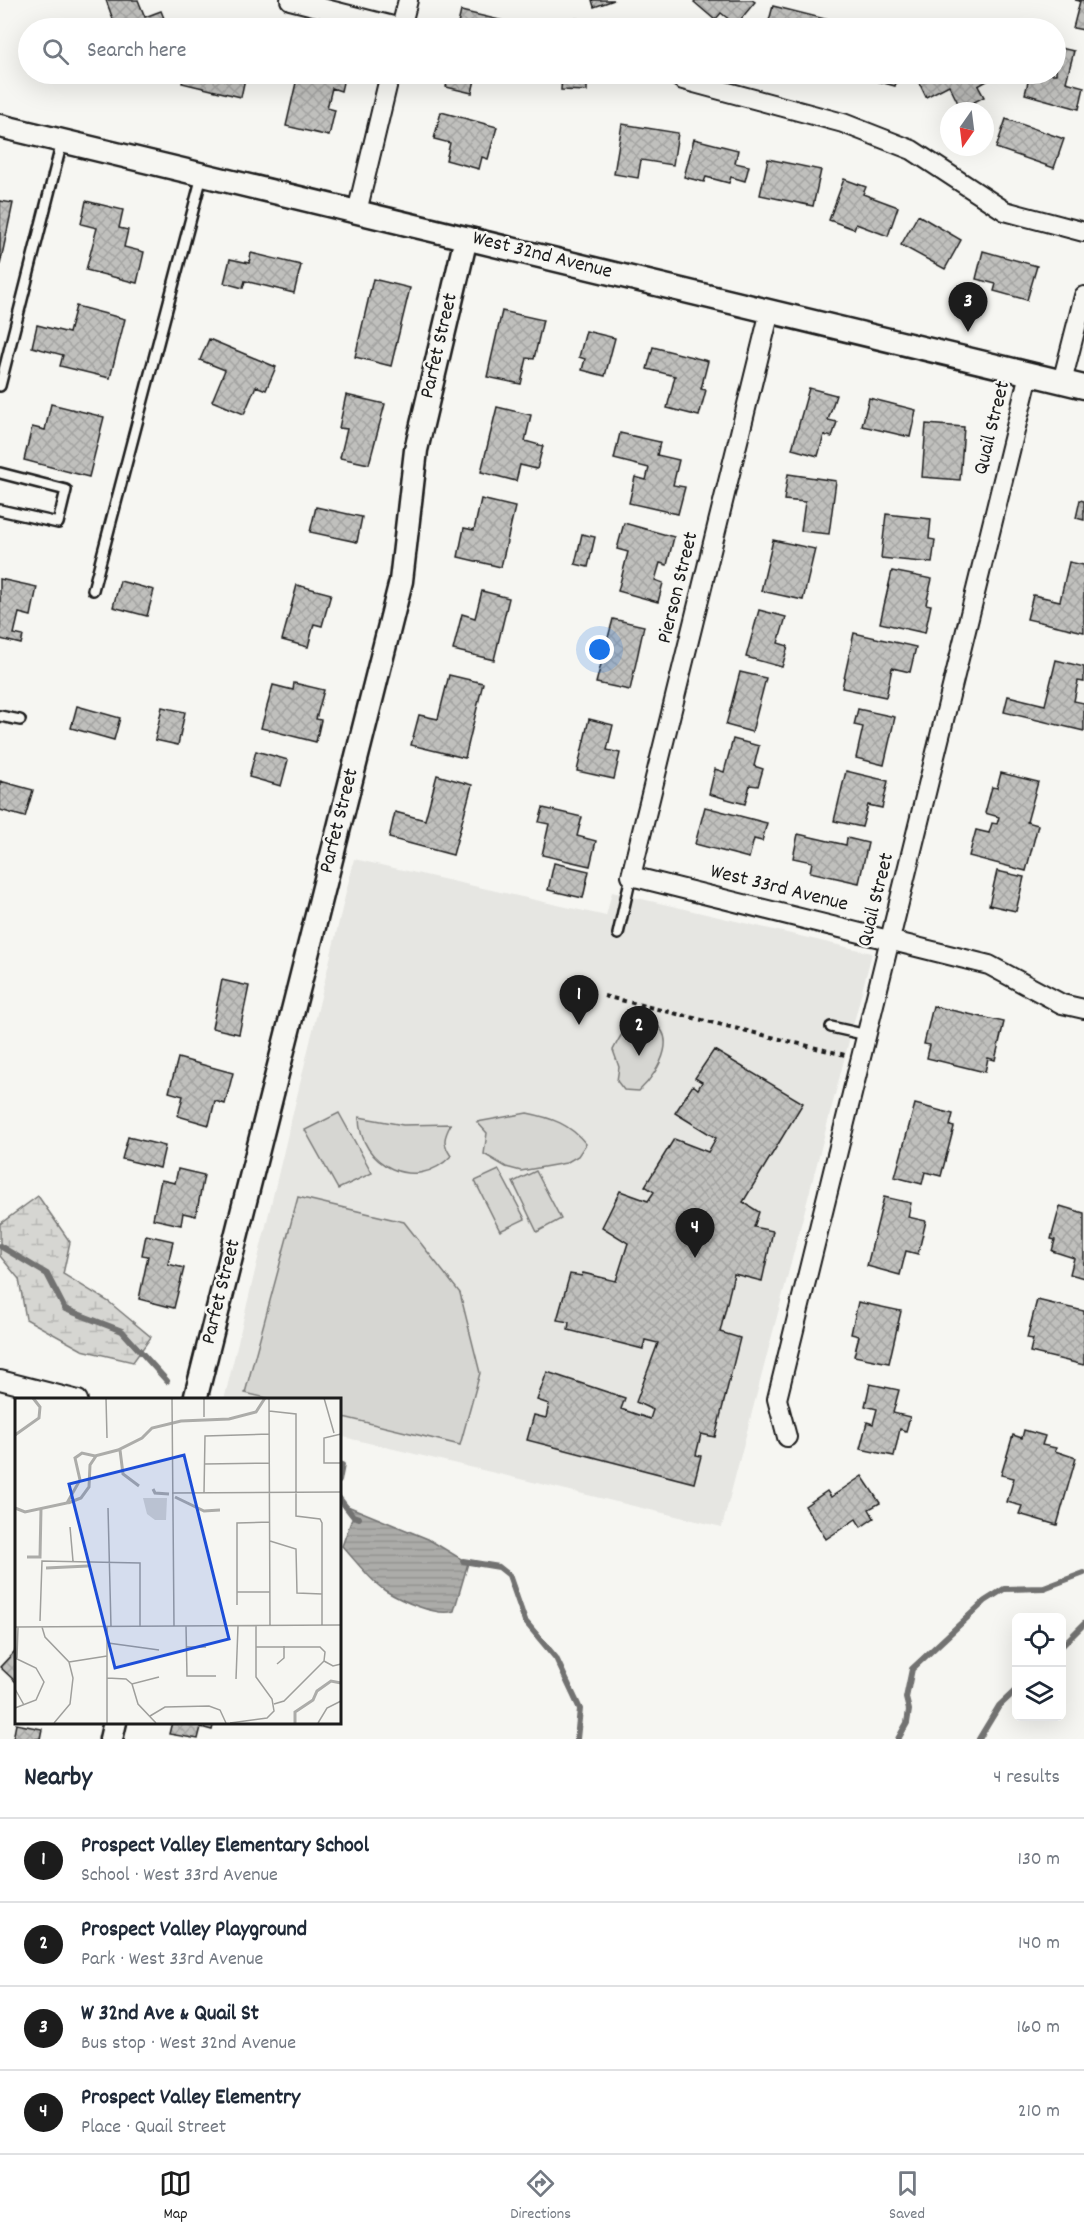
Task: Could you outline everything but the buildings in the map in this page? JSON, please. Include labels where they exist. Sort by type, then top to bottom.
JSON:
[{"type":"street","points":[[290,0],[361,18]]},
{"type":"street","points":[[404,18],[408,0]]},
{"type":"street","points":[[357,212],[388,84]]},
{"type":"street","points":[[698,84],[843,123],[912,150],[1005,211],[1084,232]]},
{"type":"street","name":"West 32nd Avenue","points":[[0,126],[1084,387]]},
{"type":"street","name":"Parfet Street","points":[[196,1398],[400,581],[416,450],[466,238]]},
{"type":"street","points":[[1062,382],[1084,296]]},
{"type":"street","name":"Pierson Street","points":[[631,876],[770,311]]},
{"type":"street","name":"Quail Street","points":[[787,1437],[777,1399],[1029,374]]},
{"type":"street","name":"West 33rd Avenue","points":[[631,876],[990,964],[1062,1004],[1084,1009]]},
{"type":"street","points":[[0,1380],[70,1398]]},
{"type":"street","points":[[111,1739],[115,1724]]},
{"type":"lane","points":[[0,387],[62,141]]},
{"type":"lane","points":[[93,590],[203,174]]},
{"type":"lane","points":[[0,473],[66,490],[58,523],[0,510]]},
{"type":"lane","points":[[0,716],[20,720]]},
{"type":"lane","points":[[618,934],[631,876]]},
{"type":"lane","points":[[831,1027],[867,1035]]},
{"type":"path","points":[[604,996],[860,1058]]},
{"type":"shaded area","points":[[354,859],[606,916],[612,892],[872,953],[722,1527],[340,1436],[340,1398],[224,1398]]},
{"type":"shaded area","points":[[345,1505],[428,1539],[468,1563],[454,1611],[438,1612],[408,1603],[384,1590],[373,1580],[342,1546],[353,1516]]},
{"type":"green space","points":[[642,1020],[655,1024],[662,1031],[665,1041],[664,1051],[654,1073],[639,1091],[624,1090],[617,1081],[619,1067],[613,1050],[628,1027]]},
{"type":"green space","points":[[339,1113],[372,1173],[338,1189],[305,1130]]},
{"type":"green space","points":[[527,1113],[545,1117],[574,1131],[586,1144],[578,1156],[566,1163],[521,1171],[506,1167],[484,1154],[487,1133],[477,1122]]},
{"type":"green space","points":[[359,1117],[403,1125],[451,1124],[445,1140],[451,1156],[437,1167],[422,1172],[407,1173],[392,1169],[379,1161],[368,1149]]},
{"type":"green space","points":[[499,1170],[525,1219],[500,1231],[475,1181]]},
{"type":"green space","points":[[536,1171],[561,1219],[537,1232],[513,1182]]},
{"type":"green space","points":[[38,1196],[70,1242],[63,1274],[109,1302],[151,1337],[133,1362],[82,1350],[26,1319],[19,1279],[0,1256],[0,1224]]},
{"type":"green space","points":[[298,1197],[404,1222],[460,1293],[480,1373],[460,1445],[340,1416],[340,1398],[266,1398],[245,1393]]},
{"type":"waterway","points":[[0,1246],[47,1274],[65,1309],[122,1331],[167,1381]]},
{"type":"waterway","points":[[340,1464],[342,1465],[340,1476]]},
{"type":"waterway","points":[[340,1499],[353,1516],[359,1518]]},
{"type":"waterway","points":[[463,1561],[499,1567],[509,1575],[525,1621],[556,1658],[580,1709],[577,1739]]},
{"type":"waterway","points":[[898,1739],[907,1723],[909,1710],[906,1698],[912,1669],[985,1601],[1004,1589],[1044,1588],[1084,1573]]},
{"type":"waterway","points":[[1066,1642],[1084,1624]]},
{"type":"waterway","points":[[979,1739],[999,1706],[1012,1694]]},
{"type":"place","name":"W 32nd Ave & Quail St","points":[[968,332]]},
{"type":"place","name":"Prospect Valley Elementary School","points":[[579,1025]]},
{"type":"place","name":"Prospect Valley Playground","points":[[639,1056]]},
{"type":"place","name":"Prospect Valley Elementry","points":[[695,1258]]}]
